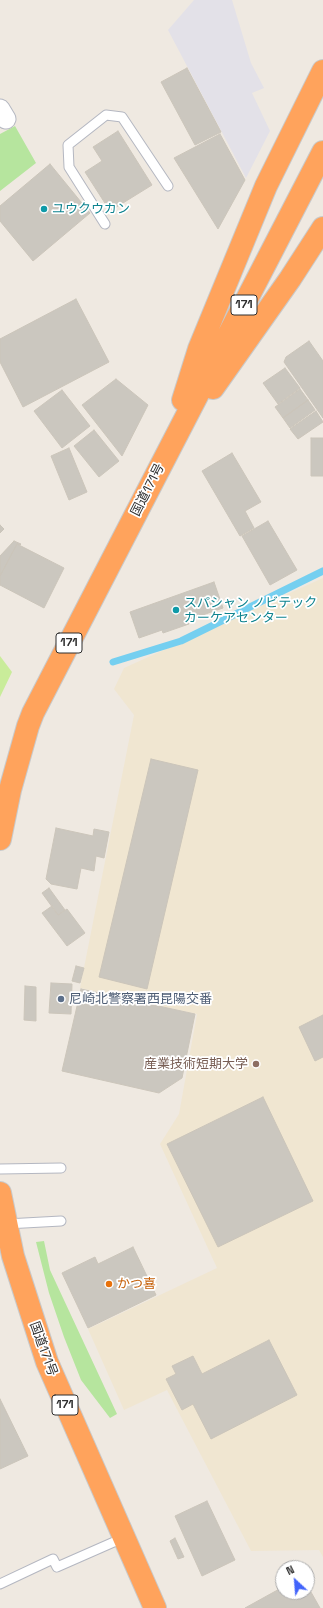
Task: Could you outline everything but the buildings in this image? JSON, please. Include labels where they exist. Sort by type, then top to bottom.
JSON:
[{"type":"highway","points":[[164,458],[199,349],[266,186],[323,71]]},
{"type":"highway","name":"国道171号","points":[[0,839],[10,790],[33,713],[323,152]]},
{"type":"highway","points":[[164,458],[290,279],[323,228]]},
{"type":"highway","name":"国道171号","points":[[0,1193],[13,1256],[47,1362],[155,1608]]},
{"type":"lane","points":[[105,224],[69,166],[68,145],[106,115],[122,117],[168,186]]},
{"type":"lane","points":[[0,1169],[61,1168]]},
{"type":"lane","points":[[6,1224],[61,1221]]},
{"type":"lane","points":[[0,1584],[53,1559],[57,1567],[123,1538]]},
{"type":"shaded area","points":[[194,0],[232,0],[251,63],[264,88],[252,93],[270,131],[246,178],[168,30]]},
{"type":"shaded area","name":"産業技術短期大学","points":[[323,578],[323,1557],[319,1550],[251,1551],[167,1390],[124,1410],[88,1329],[217,1268],[160,1144],[179,1114],[197,1014],[80,988],[134,715],[114,689],[124,668]]},
{"type":"green space","points":[[15,126],[36,163],[0,191],[0,134]]},
{"type":"green space","points":[[0,656],[12,672],[0,697]]},
{"type":"green space","points":[[44,1241],[50,1270],[117,1414],[110,1418],[81,1380],[64,1337],[49,1293],[36,1242]]},
{"type":"waterway","points":[[113,662],[181,641],[323,571]]},
{"type":"place","name":"ユウクウカン","points":[[44,209]]},
{"type":"place","name":"スパシャン ノビテック カーケアセンター","points":[[176,610]]},
{"type":"place","name":"尼崎北警察署西昆陽交番","points":[[61,999]]},
{"type":"place","name":"産業技術短期大学","points":[[256,1064]]},
{"type":"place","name":"かつ喜","points":[[109,1284]]}]
